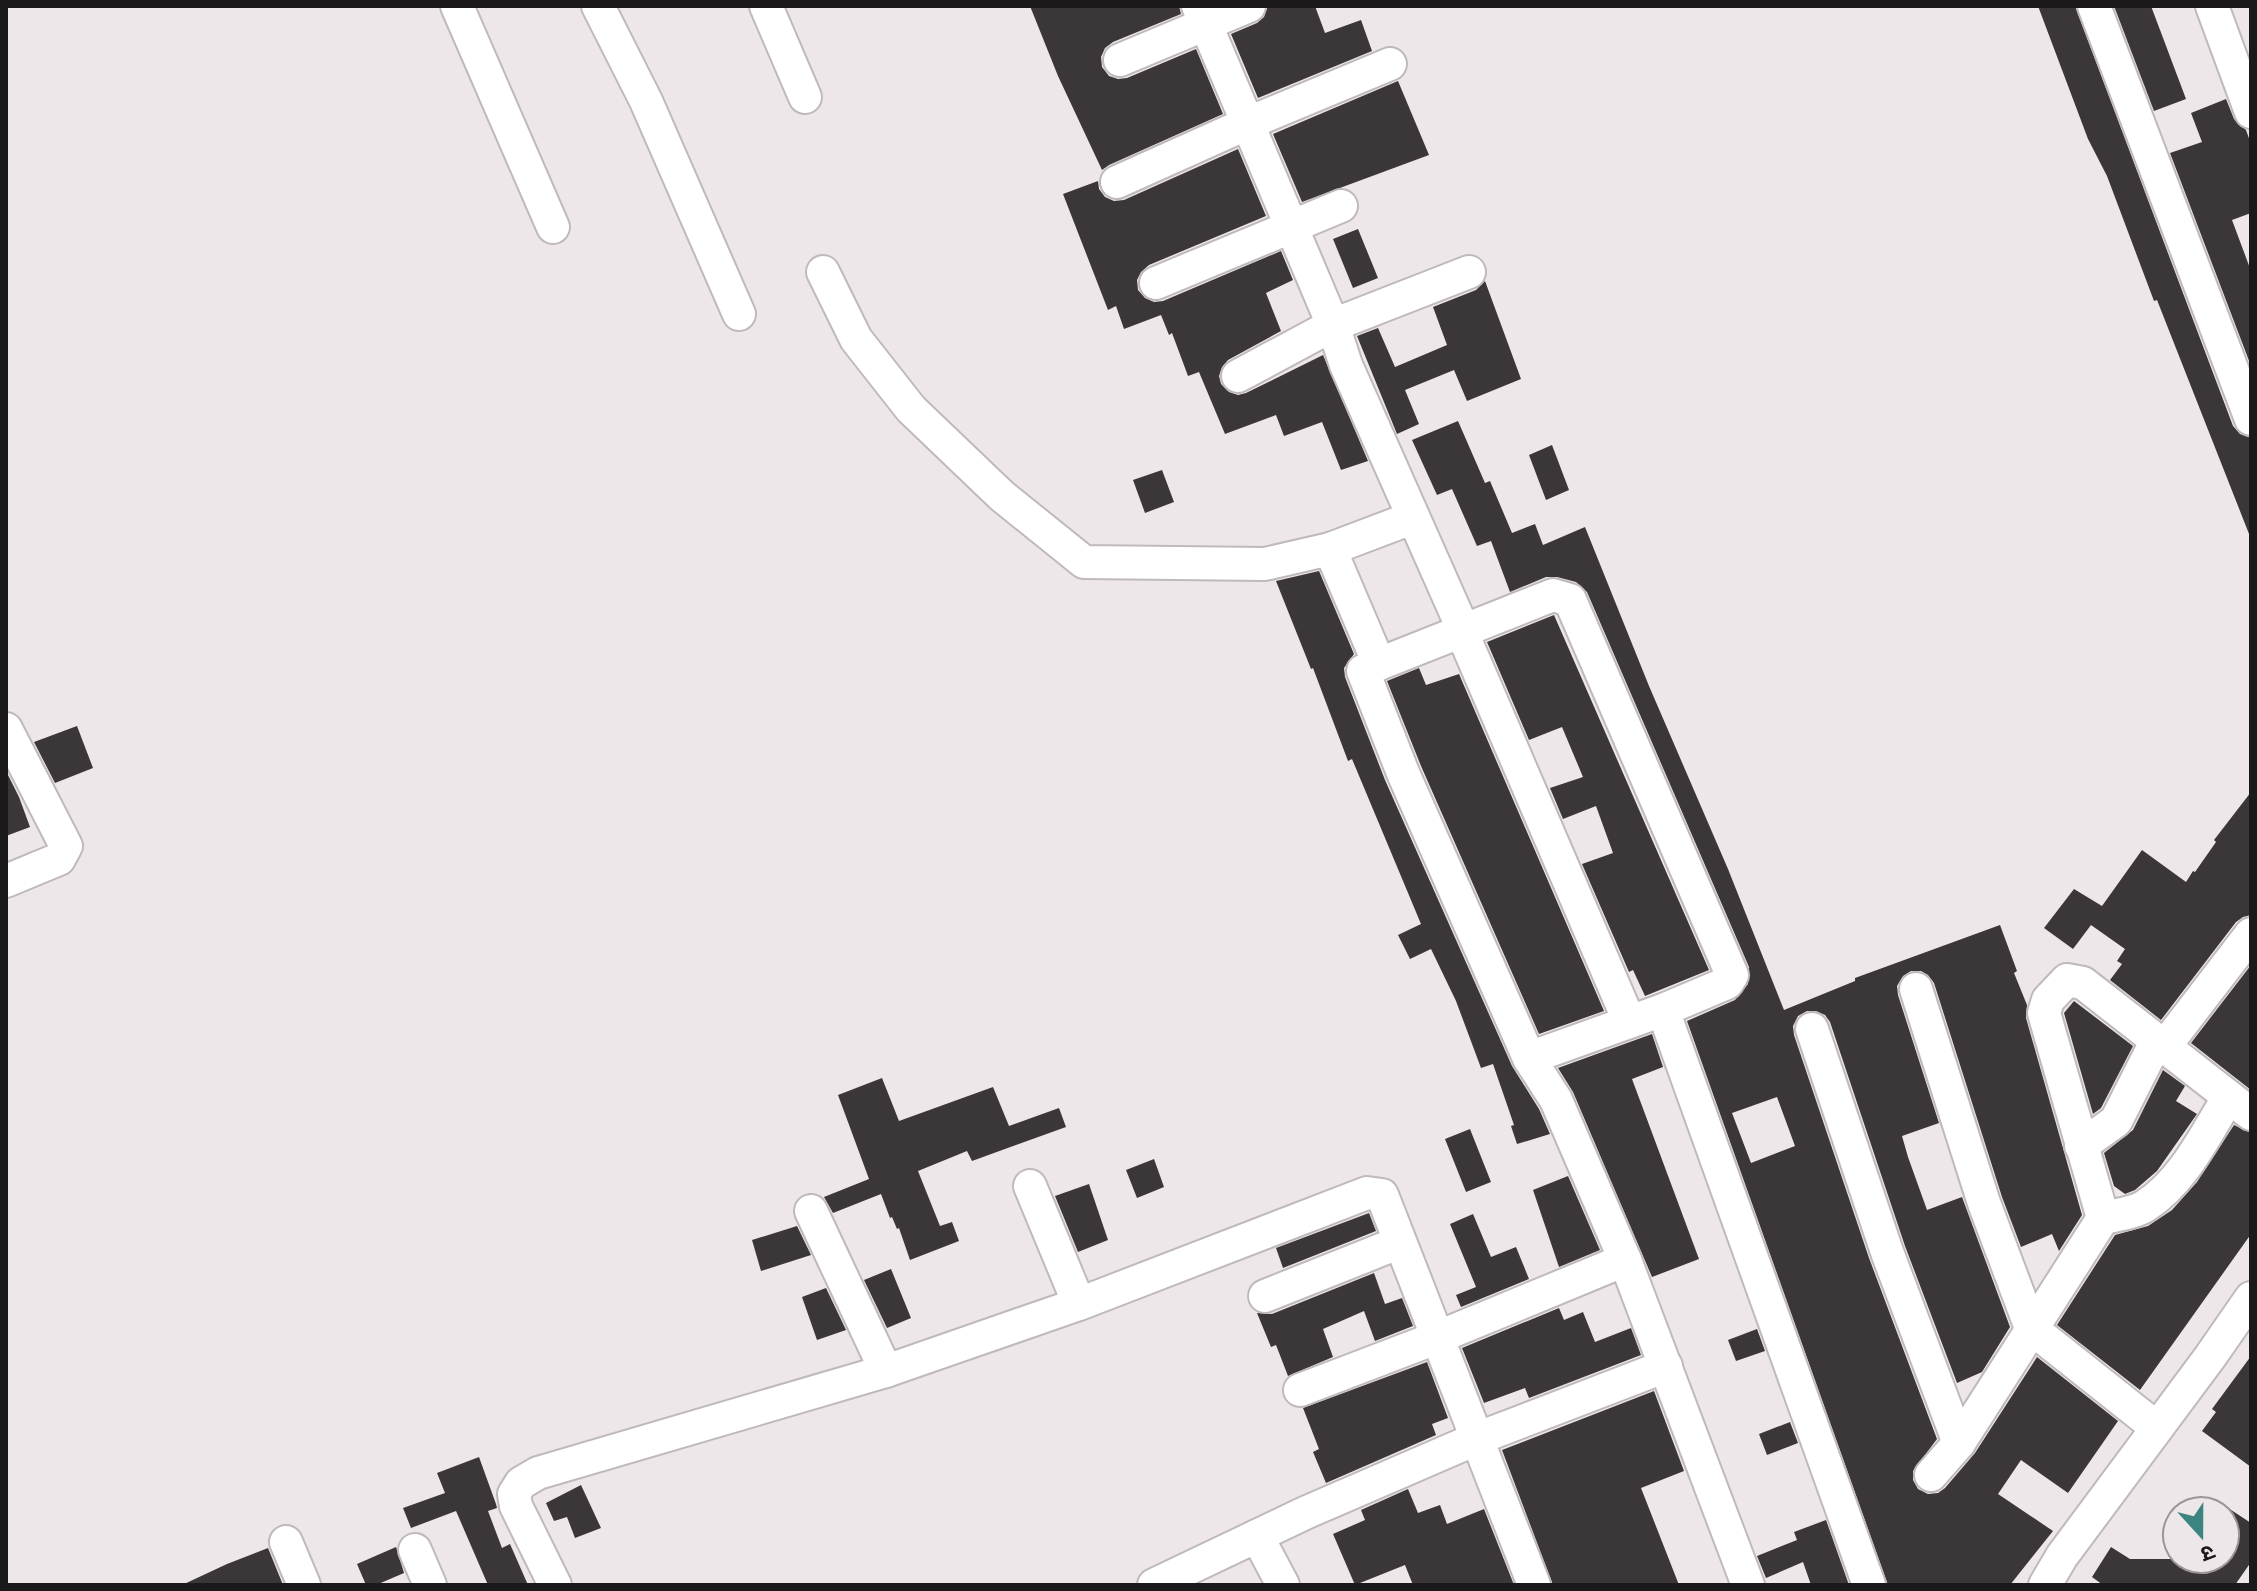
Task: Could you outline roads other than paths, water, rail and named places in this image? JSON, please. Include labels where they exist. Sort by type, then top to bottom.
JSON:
[{"type":"street","points":[[457,6],[553,227]]},
{"type":"street","points":[[598,6],[646,101],[739,314]]},
{"type":"street","points":[[766,6],[805,97]]},
{"type":"street","points":[[1120,60],[1202,15],[1249,6]]},
{"type":"street","points":[[2094,6],[2251,419]]},
{"type":"street","points":[[2212,6],[2251,112]]},
{"type":"street","points":[[1202,15],[1333,325],[1346,365],[1463,629],[1473,659],[1629,1021]]},
{"type":"street","points":[[1117,182],[1390,64]]},
{"type":"street","points":[[1156,283],[1341,206]]},
{"type":"street","points":[[823,272],[856,339],[911,409],[1002,496],[1084,562],[1265,564],[1330,549],[1412,518]]},
{"type":"street","points":[[1238,376],[1333,325],[1469,272]]},
{"type":"street","points":[[1330,549],[1379,664]]},
{"type":"street","points":[[1529,1058],[1663,1010],[1727,983],[1732,975],[1570,600],[1553,595],[1363,671],[1403,773],[1529,1058],[1556,1100],[1625,1260],[1748,1585]]},
{"type":"street","points":[[6,729],[66,846],[59,859],[6,881]]},
{"type":"street","points":[[2081,1146],[2116,1121],[2160,1044],[2251,934]]},
{"type":"street","points":[[1931,1475],[1959,1443],[2103,1218],[2144,1207],[2171,1182],[2242,1099],[2160,1044],[2083,983],[2067,980],[2048,1000],[2044,1013],[2103,1218]]},
{"type":"street","points":[[1916,989],[1984,1203],[2031,1328],[2157,1428]]},
{"type":"street","points":[[1663,1010],[1869,1585]]},
{"type":"street","points":[[1812,1029],[1887,1252],[1959,1443]]},
{"type":"street","points":[[1030,1186],[1079,1304]]},
{"type":"street","points":[[555,1585],[516,1506],[514,1494],[521,1483],[538,1473],[886,1371],[1079,1304],[1367,1193],[1382,1195],[1398,1243],[1534,1585]]},
{"type":"street","points":[[811,1211],[886,1371]]},
{"type":"street","points":[[1265,1296],[1398,1243]]},
{"type":"street","points":[[1300,1390],[1625,1260]]},
{"type":"street","points":[[2045,1585],[2062,1556],[2251,1298]]},
{"type":"street","points":[[1154,1585],[1476,1439],[1666,1366]]},
{"type":"street","points":[[1257,1536],[1283,1585]]},
{"type":"street","points":[[286,1542],[304,1585]]},
{"type":"street","points":[[415,1550],[430,1585]]}]
